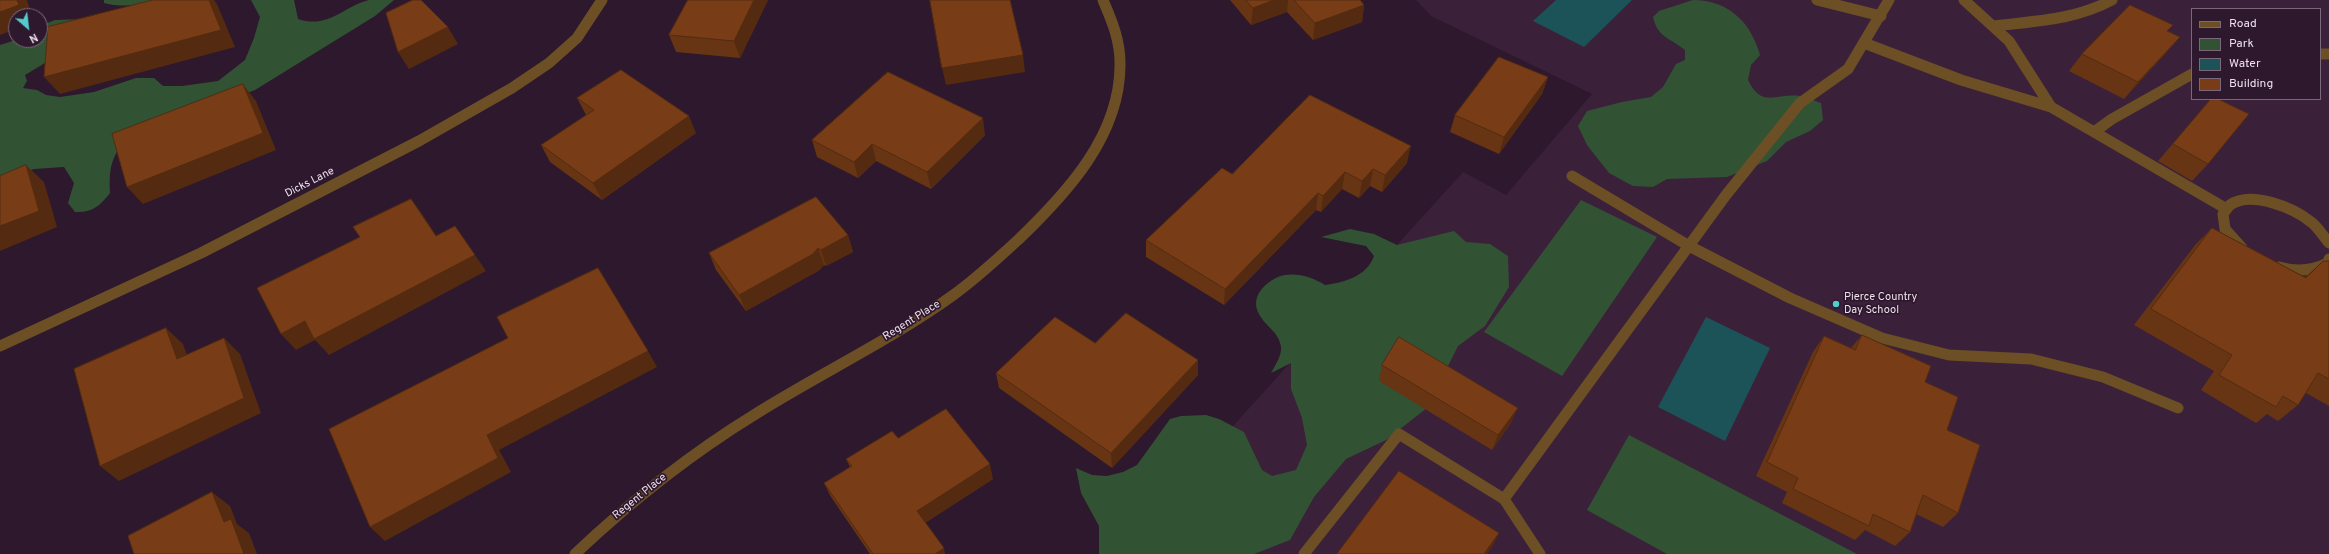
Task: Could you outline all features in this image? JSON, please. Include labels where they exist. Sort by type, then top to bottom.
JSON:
[{"type":"street","name":"Dicks Lane","points":[[0,346],[201,253],[419,141],[512,88],[549,63],[577,38],[602,0]]},
{"type":"street","name":"Regent Place","points":[[575,554],[602,528],[652,486],[718,438],[798,388],[912,323],[954,295],[1037,223],[1076,179],[1098,146],[1110,119],[1117,94],[1120,65],[1116,30],[1103,0]]},
{"type":"street","points":[[1816,0],[1881,16]]},
{"type":"street","points":[[1504,498],[1726,194],[1800,103],[1848,69],[1881,16],[1889,0]]},
{"type":"street","points":[[1964,0],[1994,26],[2022,58],[2051,108]]},
{"type":"street","points":[[1994,26],[2075,16],[2099,8],[2112,0]]},
{"type":"street","points":[[1864,43],[1961,80],[2051,108],[2225,208]]},
{"type":"street","points":[[2094,132],[2112,119],[2191,75]]},
{"type":"street","points":[[1572,176],[1689,246],[1790,298],[1882,338],[1949,355],[2031,359],[2103,377],[2178,408]]},
{"type":"street","points":[[2248,254],[2235,242],[2226,230],[2223,218],[2225,208],[2233,202],[2246,199],[2261,199],[2277,203],[2309,220],[2322,231],[2329,243]]},
{"type":"street","points":[[2266,263],[2285,270],[2303,271],[2317,269],[2328,263],[2329,259]]},
{"type":"street","points":[[1304,554],[1399,434],[1504,498],[1540,554]]},
{"type":"shaded area","name":"Pierce Country Day School","points":[[1416,0],[2329,0],[2329,554],[1117,554],[1463,172],[1506,195],[1592,94],[1431,16]]},
{"type":"green space","points":[[104,0],[159,0],[125,6],[104,3]]},
{"type":"green space","points":[[251,0],[294,0],[298,19],[318,21],[335,16],[359,3],[369,0],[394,0],[375,16],[255,90],[126,138],[117,152],[112,164],[110,193],[103,202],[91,210],[75,212],[68,203],[74,183],[64,167],[34,169],[0,182],[0,45],[8,42],[8,48],[48,48],[48,23],[55,20],[82,19],[65,51],[25,75],[27,81],[23,88],[37,90],[46,95],[60,97],[94,92],[136,78],[154,78],[163,86],[182,86],[218,81],[245,60],[254,38],[260,17]]},
{"type":"green space","points":[[1693,0],[1706,1],[1727,9],[1736,15],[1751,32],[1760,55],[1751,65],[1748,80],[1753,89],[1764,97],[1800,96],[1821,103],[1823,120],[1810,131],[1786,142],[1767,161],[1727,177],[1667,179],[1653,187],[1633,186],[1609,173],[1587,145],[1578,126],[1587,111],[1622,102],[1651,97],[1663,87],[1676,64],[1685,60],[1685,50],[1661,33],[1655,24],[1653,17],[1659,11]]},
{"type":"green space","points":[[1581,200],[1657,237],[1562,376],[1484,332]]},
{"type":"green space","points":[[1350,229],[1374,234],[1397,245],[1454,231],[1466,242],[1490,244],[1508,256],[1509,287],[1485,326],[1458,346],[1427,408],[1386,440],[1346,459],[1314,497],[1290,540],[1254,554],[1099,554],[1099,526],[1081,493],[1076,468],[1092,475],[1107,476],[1123,472],[1137,465],[1170,419],[1181,416],[1206,415],[1219,419],[1244,432],[1262,470],[1272,476],[1296,470],[1307,445],[1302,418],[1291,389],[1291,363],[1271,373],[1281,350],[1280,341],[1258,312],[1256,301],[1264,286],[1284,275],[1303,276],[1325,285],[1347,280],[1360,274],[1366,269],[1374,256],[1366,246],[1321,237]]},
{"type":"green space","points":[[1629,435],[1857,554],[1667,554],[1587,510]]},
{"type":"water","points":[[1556,0],[1632,0],[1584,47],[1533,21]]},
{"type":"water","points":[[1706,317],[1770,348],[1725,441],[1658,407]]},
{"type":"building","points":[[0,0],[17,0],[19,5],[0,12]]},
{"type":"building","points":[[153,0],[209,0],[221,30],[44,77],[46,48],[48,48],[48,27]]},
{"type":"building","points":[[413,0],[421,0],[448,27],[398,52],[386,13]]},
{"type":"building","points":[[688,0],[754,0],[734,41],[669,35]]},
{"type":"building","points":[[930,0],[1010,0],[1023,55],[942,68]]},
{"type":"building","points":[[1246,0],[1274,0],[1253,8]]},
{"type":"building","points":[[1294,0],[1360,0],[1364,5],[1315,23]]},
{"type":"building","points":[[2130,5],[2173,25],[2167,31],[2180,37],[2138,82],[2082,54]]},
{"type":"building","points":[[1499,57],[1548,77],[1504,137],[1455,115]]},
{"type":"building","points":[[621,70],[689,116],[593,183],[541,145],[594,110],[577,98]]},
{"type":"building","points":[[888,72],[983,118],[927,172],[872,144],[854,162],[812,140]]},
{"type":"building","points":[[243,84],[263,133],[127,187],[112,134]]},
{"type":"building","points":[[1310,95],[1411,146],[1385,175],[1373,169],[1362,181],[1345,172],[1323,196],[1318,193],[1225,289],[1146,240],[1222,168],[1232,174]]},
{"type":"building","points":[[2210,100],[2220,100],[2249,114],[2208,164],[2173,144]]},
{"type":"building","points":[[26,165],[39,211],[0,226],[0,176]]},
{"type":"building","points":[[816,197],[848,235],[821,250],[818,248],[813,254],[739,295],[709,253]]},
{"type":"building","points":[[411,199],[436,236],[455,226],[475,255],[314,339],[305,321],[281,334],[257,288],[360,237],[353,227]]},
{"type":"building","points":[[2212,228],[2306,278],[2323,261],[2329,261],[2329,379],[2318,373],[2298,405],[2283,396],[2276,407],[2219,375],[2232,355],[2151,309]]},
{"type":"building","points":[[598,268],[648,351],[487,435],[498,458],[370,527],[329,429],[508,338],[497,317]]},
{"type":"building","points":[[1126,313],[1198,360],[1111,453],[996,373],[1055,317],[1095,343]]},
{"type":"building","points":[[166,328],[177,359],[224,338],[244,398],[100,466],[74,369]]},
{"type":"building","points":[[1862,335],[1931,366],[1925,382],[1958,397],[1947,430],[1980,445],[1958,513],[1923,495],[1910,532],[1873,514],[1869,526],[1793,489],[1798,478],[1767,462],[1824,336],[1855,350]]},
{"type":"building","points":[[1399,337],[1518,408],[1498,435],[1382,365]]},
{"type":"building","points":[[946,409],[990,464],[917,511],[944,548],[935,554],[873,554],[824,483],[852,466],[846,459],[892,431],[898,438]]},
{"type":"building","points":[[1399,471],[1499,533],[1484,554],[1337,554]]},
{"type":"building","points":[[212,492],[224,522],[231,519],[244,554],[134,554],[128,536]]},
{"type":"place","name":"Pierce Country Day School","points":[[1836,304]]}]
